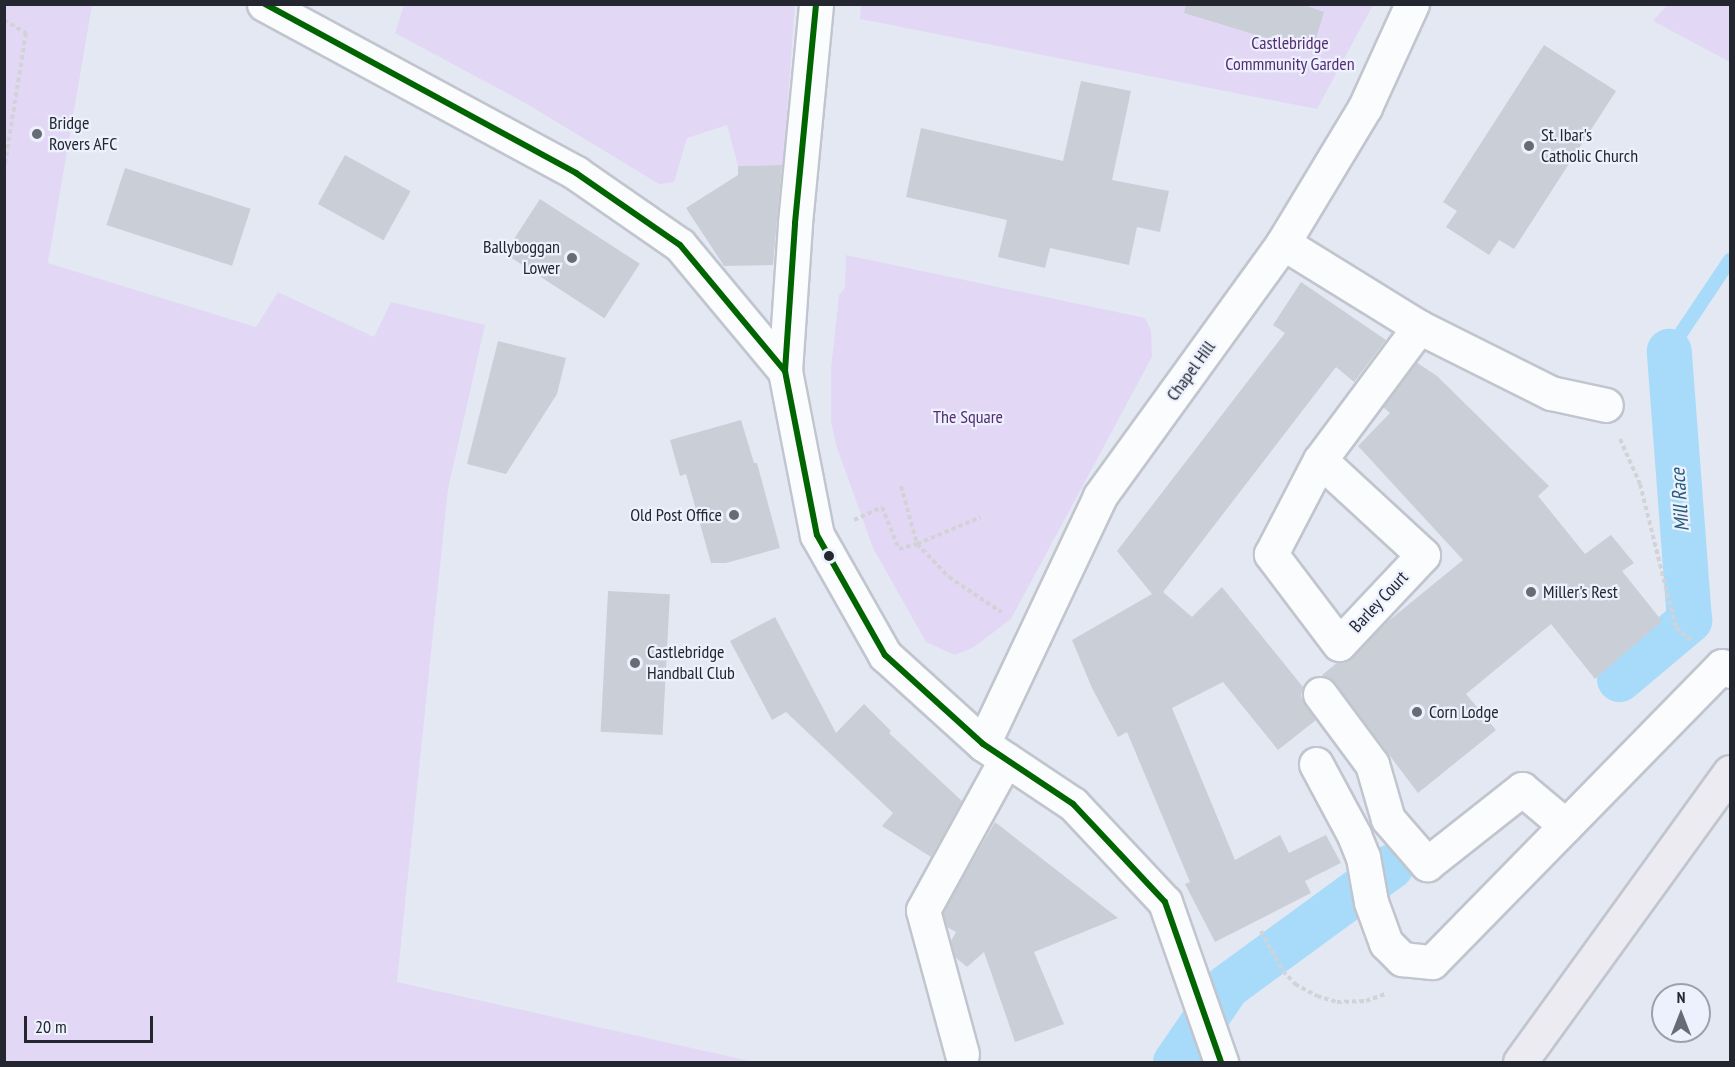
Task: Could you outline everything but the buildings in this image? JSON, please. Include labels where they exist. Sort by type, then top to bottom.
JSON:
[{"type":"main road","points":[[1520,1062],[1731,772]]},
{"type":"street","points":[[264,4],[576,173],[680,245],[785,370]]},
{"type":"street","points":[[816,4],[795,223],[785,370],[817,535],[885,655],[995,751],[1073,804],[1166,902],[1221,1062]]},
{"type":"street","name":"Chapel Hill","points":[[962,1054],[923,910],[995,751],[1035,634],[1100,496],[1283,243],[1365,107],[1412,4]]},
{"type":"street","points":[[1283,243],[1419,327],[1551,393],[1606,405]]},
{"type":"street","name":"Barley Court","points":[[1320,460],[1423,555],[1339,644],[1271,554],[1320,460],[1419,327]]},
{"type":"street","points":[[1316,764],[1354,834],[1363,857],[1367,889],[1386,943],[1402,959],[1432,962],[1726,669]]},
{"type":"street","points":[[1320,694],[1372,764],[1388,819],[1427,864],[1522,789],[1566,826]]},
{"type":"path","points":[[4,20],[26,33],[4,170]]},
{"type":"path","points":[[1606,405],[1640,484],[1676,628],[1726,669]]},
{"type":"path","points":[[901,486],[917,544],[949,577],[1035,634]]},
{"type":"path","points":[[817,535],[882,507],[899,549],[917,544],[981,517]]},
{"type":"path","points":[[1262,931],[1282,971],[1295,984],[1317,996],[1337,1002],[1366,1001],[1404,987],[1432,962]]},
{"type":"green space","points":[[5,4],[92,5],[48,263],[256,327],[278,292],[374,337],[391,302],[485,325],[448,489],[397,982],[754,1062],[5,1062]]},
{"type":"green space","name":"Castlebridge Commmunity Garden","points":[[861,4],[1373,5],[1317,109],[860,19]]},
{"type":"green space","points":[[404,5],[795,5],[783,165],[738,166],[727,125],[687,138],[674,182],[659,184],[527,104],[395,33]]},
{"type":"green space","points":[[1667,5],[1730,5],[1730,62],[1653,21]]},
{"type":"green space","name":"The Square","points":[[846,255],[1145,318],[1151,330],[1152,357],[1011,619],[974,647],[955,655],[926,642],[873,548],[836,445],[831,421],[831,369],[839,295],[845,288]]},
{"type":"waterway","points":[[1669,351],[1730,260]]},
{"type":"waterway","name":"Mill Race","points":[[1619,679],[1689,620],[1669,351]]},
{"type":"waterway","points":[[1175,1062],[1227,986],[1391,866]]},
{"type":"transit line","points":[[265,4],[576,173],[680,245],[785,371],[817,535],[885,655],[983,744],[1073,804],[1165,902],[1221,1062]]},
{"type":"transit line","points":[[785,371],[795,223],[816,4]]},
{"type":"place","name":"Bridge Rovers AFC","points":[[37,134]]},
{"type":"place","name":"St. Ibar's Catholic Church","points":[[1529,146]]},
{"type":"place","name":"Ballyboggan Lower","points":[[572,258]]},
{"type":"place","name":"Old Post Office","points":[[734,515]]},
{"type":"place","name":"Miller's Rest","points":[[1531,592]]},
{"type":"place","name":"Castlebridge Handball Club","points":[[635,663]]},
{"type":"place","name":"Corn Lodge","points":[[1417,712]]}]
